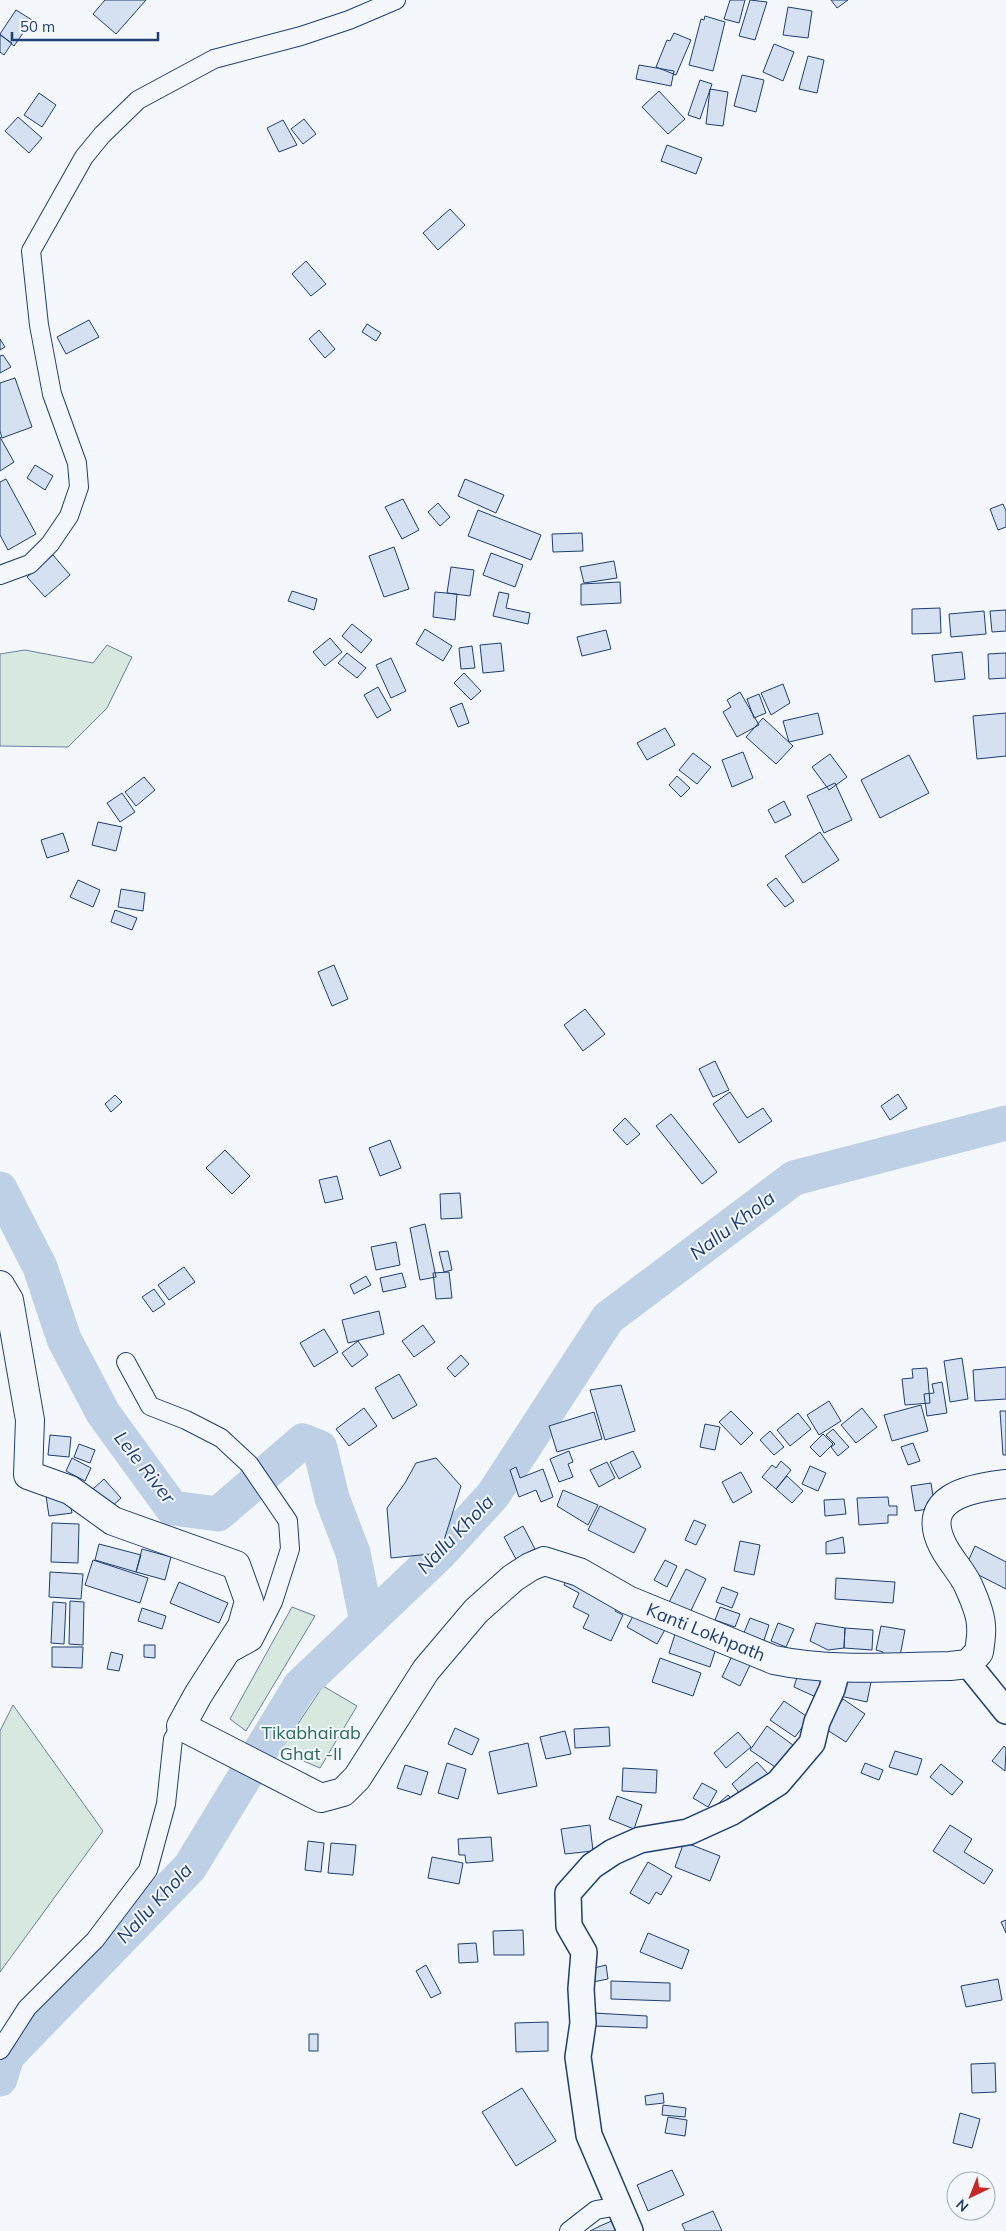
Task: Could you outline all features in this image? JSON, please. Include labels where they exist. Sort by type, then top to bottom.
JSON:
[{"type":"main road","points":[[0,1285],[9,1300],[30,1420],[28,1475],[70,1490],[113,1521],[236,1565],[249,1601],[242,1626],[219,1660],[181,1726]]},
{"type":"main road","points":[[1006,1484],[978,1487],[956,1495],[941,1507],[936,1519],[937,1532],[953,1564],[967,1584],[981,1624],[979,1652],[968,1664],[1006,1710]]},
{"type":"main road","name":"Kanti Lokhpath","points":[[181,1726],[320,1798],[343,1792],[357,1778],[426,1670],[476,1611],[513,1578],[544,1561],[563,1565],[579,1572],[628,1600],[754,1653],[789,1663],[838,1667],[950,1666],[968,1664]]},
{"type":"main road","points":[[630,2231],[589,2135],[578,2057],[583,2022],[581,1989],[584,1952],[569,1926],[568,1893],[592,1866],[614,1852],[640,1840],[688,1832],[732,1812],[778,1783],[812,1743],[817,1722],[832,1689],[838,1667]]},
{"type":"street","points":[[0,575],[30,564],[50,544],[69,516],[79,487],[77,463],[52,394],[39,325],[31,251],[84,157],[102,135],[138,100],[214,60],[349,20],[396,0]]},
{"type":"street","points":[[126,1362],[150,1406],[186,1420],[221,1438],[248,1464],[288,1521],[290,1550],[273,1602],[252,1641],[219,1660]]},
{"type":"street","points":[[0,2050],[27,2008],[95,1940],[148,1870],[166,1804],[173,1739],[181,1726]]},
{"type":"street","points":[[569,2231],[596,2210],[619,2206]]},
{"type":"green space","points":[[107,645],[132,657],[107,708],[68,747],[0,746],[0,654],[25,650],[93,663]]},
{"type":"green space","points":[[292,1607],[315,1616],[246,1731],[230,1719]]},
{"type":"green space","name":"Tikabhairab Ghat -II","points":[[323,1686],[357,1706],[320,1768],[280,1751]]},
{"type":"green space","points":[[13,1705],[103,1831],[0,1972],[0,1731]]},
{"type":"building","points":[[105,0],[146,0],[116,34],[93,14]]},
{"type":"building","points":[[730,0],[745,0],[739,23],[724,19]]},
{"type":"building","points":[[750,0],[767,2],[755,40],[739,36]]},
{"type":"building","points":[[831,0],[848,0],[837,8]]},
{"type":"building","points":[[788,7],[812,11],[808,38],[783,35]]},
{"type":"building","points":[[16,10],[32,20],[14,46],[0,34]]},
{"type":"building","points":[[705,16],[725,22],[713,71],[689,65],[701,19],[704,20]]},
{"type":"building","points":[[674,33],[691,40],[676,75],[656,67],[667,40],[670,41]]},
{"type":"building","points":[[0,35],[12,43],[4,55],[0,52]]},
{"type":"building","points":[[774,44],[794,52],[783,81],[763,72]]},
{"type":"building","points":[[808,56],[824,60],[817,93],[799,89]]},
{"type":"building","points":[[639,65],[674,71],[671,86],[636,79]]},
{"type":"building","points":[[742,75],[764,80],[756,112],[734,106]]},
{"type":"building","points":[[700,80],[712,84],[700,119],[688,115]]},
{"type":"building","points":[[710,89],[728,92],[723,126],[706,124]]},
{"type":"building","points":[[659,91],[685,119],[668,134],[642,107]]},
{"type":"building","points":[[39,93],[56,105],[42,127],[24,115]]},
{"type":"building","points":[[18,117],[42,138],[29,153],[5,131]]},
{"type":"building","points":[[304,119],[316,134],[303,144],[291,129]]},
{"type":"building","points":[[283,120],[297,145],[279,152],[267,128]]},
{"type":"building","points":[[667,145],[702,158],[696,174],[661,161]]},
{"type":"building","points":[[450,209],[465,225],[438,250],[423,233]]},
{"type":"building","points":[[306,261],[326,284],[311,296],[292,274]]},
{"type":"building","points":[[89,320],[99,337],[66,354],[57,337]]},
{"type":"building","points":[[367,324],[381,333],[376,341],[362,332]]},
{"type":"building","points":[[319,330],[335,349],[325,358],[309,339]]},
{"type":"building","points":[[0,339],[5,347],[0,350]]},
{"type":"building","points":[[3,355],[11,367],[0,373],[0,356]]},
{"type":"building","points":[[15,378],[32,427],[2,438],[0,431],[0,383]]},
{"type":"building","points":[[0,437],[14,462],[0,471]]},
{"type":"building","points":[[35,465],[53,476],[45,490],[27,478]]},
{"type":"building","points":[[6,479],[36,534],[8,550],[0,535],[0,482]]},
{"type":"building","points":[[465,479],[504,495],[496,513],[458,496]]},
{"type":"building","points":[[403,499],[419,530],[402,539],[385,507]]},
{"type":"building","points":[[438,503],[450,517],[440,526],[428,512]]},
{"type":"building","points":[[1003,504],[1006,511],[1006,527],[998,530],[990,509]]},
{"type":"building","points":[[478,510],[541,535],[531,560],[468,536]]},
{"type":"building","points":[[582,533],[583,551],[553,552],[552,534]]},
{"type":"building","points":[[394,547],[409,589],[384,597],[369,556]]},
{"type":"building","points":[[491,553],[523,565],[515,587],[483,575]]},
{"type":"building","points":[[53,555],[70,575],[45,597],[27,577]]},
{"type":"building","points":[[614,561],[617,578],[584,583],[580,567]]},
{"type":"building","points":[[451,567],[474,570],[470,596],[447,593]]},
{"type":"building","points":[[620,582],[621,603],[581,605],[581,584]]},
{"type":"building","points":[[292,591],[317,599],[314,610],[288,601]]},
{"type":"building","points":[[435,592],[457,594],[455,620],[433,617]]},
{"type":"building","points":[[499,592],[509,594],[506,608],[530,613],[528,624],[493,616]]},
{"type":"building","points":[[940,608],[941,633],[912,634],[912,609]]},
{"type":"building","points":[[1006,610],[1006,631],[992,632],[990,611]]},
{"type":"building","points":[[984,611],[986,634],[951,637],[949,614]]},
{"type":"building","points":[[352,624],[372,640],[361,653],[342,636]]},
{"type":"building","points":[[425,629],[452,646],[443,661],[416,644]]},
{"type":"building","points":[[606,630],[611,649],[582,656],[577,637]]},
{"type":"building","points":[[330,638],[342,652],[325,666],[313,652]]},
{"type":"building","points":[[501,643],[504,671],[483,673],[480,645]]},
{"type":"building","points":[[472,646],[475,668],[461,669],[459,648]]},
{"type":"building","points":[[962,652],[965,679],[935,682],[932,655]]},
{"type":"building","points":[[347,653],[366,668],[357,678],[338,663]]},
{"type":"building","points":[[1006,653],[1006,678],[989,679],[988,654]]},
{"type":"building","points":[[391,658],[406,691],[391,698],[376,665]]},
{"type":"building","points":[[464,673],[481,691],[471,700],[454,683]]},
{"type":"building","points":[[783,684],[790,703],[771,715],[761,693]]},
{"type":"building","points":[[378,687],[391,710],[377,718],[364,695]]},
{"type":"building","points":[[740,692],[759,725],[737,737],[723,712],[731,707],[727,700]]},
{"type":"building","points":[[759,694],[766,713],[754,718],[747,699]]},
{"type":"building","points":[[462,703],[469,723],[458,727],[450,708]]},
{"type":"building","points":[[818,713],[823,734],[789,742],[783,721]]},
{"type":"building","points":[[1006,713],[1006,756],[977,759],[973,716]]},
{"type":"building","points":[[763,718],[793,746],[776,764],[746,737]]},
{"type":"building","points":[[665,728],[675,745],[647,760],[637,743]]},
{"type":"building","points":[[743,752],[753,778],[732,787],[722,760]]},
{"type":"building","points":[[693,753],[711,767],[697,784],[679,770]]},
{"type":"building","points":[[830,754],[847,777],[829,790],[812,767]]},
{"type":"building","points":[[909,755],[929,793],[880,818],[861,780]]},
{"type":"building","points":[[677,776],[690,788],[681,797],[669,785]]},
{"type":"building","points":[[144,777],[155,790],[136,806],[125,792]]},
{"type":"building","points":[[835,783],[852,820],[824,833],[807,796]]},
{"type":"building","points":[[122,793],[135,812],[120,822],[107,803]]},
{"type":"building","points":[[784,801],[791,815],[775,823],[768,810]]},
{"type":"building","points":[[98,822],[122,827],[116,851],[92,845]]},
{"type":"building","points":[[820,832],[839,860],[803,883],[785,856]]},
{"type":"building","points":[[63,833],[69,851],[47,858],[41,840]]},
{"type":"building","points":[[776,878],[794,901],[785,907],[767,885]]},
{"type":"building","points":[[78,880],[100,890],[93,907],[70,897]]},
{"type":"building","points":[[121,889],[145,893],[143,911],[118,907]]},
{"type":"building","points":[[115,910],[137,918],[132,930],[111,922]]},
{"type":"building","points":[[334,965],[348,999],[332,1006],[318,972]]},
{"type":"building","points":[[585,1009],[605,1034],[583,1051],[564,1025]]},
{"type":"building","points":[[715,1061],[729,1090],[713,1097],[699,1069]]},
{"type":"building","points":[[730,1092],[747,1118],[763,1108],[772,1121],[739,1143],[713,1104]]},
{"type":"building","points":[[898,1094],[907,1108],[890,1120],[881,1106]]},
{"type":"building","points":[[115,1095],[122,1102],[111,1112],[105,1104]]},
{"type":"building","points":[[671,1114],[717,1172],[702,1184],[656,1126]]},
{"type":"building","points":[[625,1118],[640,1134],[627,1145],[613,1130]]},
{"type":"building","points":[[390,1140],[401,1168],[380,1176],[369,1148]]},
{"type":"building","points":[[225,1150],[250,1176],[232,1194],[206,1168]]},
{"type":"building","points":[[337,1176],[343,1199],[325,1203],[319,1180]]},
{"type":"building","points":[[460,1193],[462,1218],[441,1219],[440,1194]]},
{"type":"building","points":[[425,1224],[436,1277],[420,1280],[410,1228]]},
{"type":"building","points":[[396,1242],[400,1265],[376,1270],[371,1247]]},
{"type":"building","points":[[448,1251],[452,1270],[444,1272],[439,1252]]},
{"type":"building","points":[[184,1267],[195,1282],[169,1300],[158,1285]]},
{"type":"building","points":[[449,1272],[452,1298],[436,1299],[433,1273]]},
{"type":"building","points":[[402,1273],[406,1287],[383,1292],[380,1278]]},
{"type":"building","points":[[366,1276],[371,1285],[354,1294],[350,1285]]},
{"type":"building","points":[[154,1289],[165,1304],[153,1312],[142,1297]]},
{"type":"building","points":[[379,1311],[384,1334],[348,1343],[342,1320]]},
{"type":"building","points":[[423,1325],[435,1342],[414,1357],[402,1341]]},
{"type":"building","points":[[324,1329],[338,1352],[314,1367],[300,1343]]},
{"type":"building","points":[[358,1341],[368,1355],[352,1367],[342,1353]]},
{"type":"building","points":[[461,1355],[469,1364],[455,1377],[447,1368]]},
{"type":"building","points":[[962,1358],[968,1399],[950,1402],[944,1361]]},
{"type":"building","points":[[1006,1367],[1006,1399],[975,1401],[973,1370]]},
{"type":"building","points":[[927,1368],[930,1403],[905,1405],[902,1379],[913,1378],[912,1369]]},
{"type":"building","points":[[399,1374],[417,1405],[393,1419],[375,1388]]},
{"type":"building","points":[[942,1382],[947,1413],[927,1416],[924,1394],[934,1393],[932,1384]]},
{"type":"building","points":[[621,1385],[635,1431],[605,1440],[590,1390]]},
{"type":"building","points":[[829,1401],[841,1421],[819,1435],[807,1415]]},
{"type":"building","points":[[921,1405],[928,1431],[892,1441],[884,1415]]},
{"type":"building","points":[[364,1408],[377,1426],[349,1446],[336,1429]]},
{"type":"building","points":[[862,1408],[877,1427],[856,1443],[841,1425]]},
{"type":"building","points":[[731,1411],[753,1433],[741,1445],[719,1422]]},
{"type":"building","points":[[1000,1411],[1006,1411],[1006,1455],[1003,1455]]},
{"type":"building","points":[[594,1412],[602,1439],[557,1452],[549,1426]]},
{"type":"building","points":[[798,1413],[811,1429],[790,1446],[777,1430]]},
{"type":"building","points":[[705,1424],[720,1427],[715,1450],[700,1447]]},
{"type":"building","points":[[833,1429],[849,1447],[838,1456],[831,1447],[835,1444],[826,1435]]},
{"type":"building","points":[[770,1431],[784,1447],[774,1455],[760,1440]]},
{"type":"building","points":[[823,1434],[833,1444],[820,1457],[810,1447]]},
{"type":"building","points":[[50,1435],[71,1437],[69,1457],[48,1455]]},
{"type":"building","points":[[913,1443],[920,1461],[908,1465],[901,1447]]},
{"type":"building","points":[[79,1444],[95,1450],[90,1463],[74,1457]]},
{"type":"building","points":[[569,1451],[573,1462],[568,1464],[573,1477],[559,1482],[550,1459]]},
{"type":"building","points":[[633,1451],[641,1467],[619,1479],[610,1462]]},
{"type":"building","points":[[72,1458],[91,1468],[85,1481],[66,1471]]},
{"type":"building","points":[[436,1458],[461,1486],[440,1553],[391,1558],[387,1508],[405,1483],[416,1463]]},
{"type":"building","points":[[781,1461],[791,1470],[776,1489],[762,1477],[772,1465],[776,1468]]},
{"type":"building","points":[[607,1462],[615,1478],[599,1487],[590,1470]]},
{"type":"building","points":[[810,1466],[826,1473],[818,1491],[802,1484]]},
{"type":"building","points":[[516,1467],[520,1478],[543,1469],[553,1497],[541,1502],[536,1490],[519,1497],[510,1470]]},
{"type":"building","points":[[741,1472],[752,1492],[733,1503],[722,1482]]},
{"type":"building","points":[[787,1476],[803,1491],[792,1503],[776,1489]]},
{"type":"building","points":[[104,1479],[121,1498],[109,1509],[92,1490]]},
{"type":"building","points":[[931,1483],[935,1508],[915,1511],[911,1486]]},
{"type":"building","points":[[563,1490],[598,1505],[588,1525],[557,1506]]},
{"type":"building","points":[[68,1492],[72,1513],[49,1516],[46,1496]]},
{"type":"building","points":[[888,1497],[889,1506],[897,1506],[897,1515],[888,1515],[888,1523],[859,1525],[857,1498]]},
{"type":"building","points":[[844,1499],[846,1514],[825,1516],[824,1500]]},
{"type":"building","points":[[600,1506],[646,1529],[634,1553],[588,1530]]},
{"type":"building","points":[[694,1520],[706,1525],[696,1545],[685,1540]]},
{"type":"building","points":[[52,1523],[79,1524],[78,1563],[51,1562]]},
{"type":"building","points":[[523,1526],[535,1549],[516,1559],[504,1537]]},
{"type":"building","points":[[843,1537],[845,1553],[826,1554],[826,1542]]},
{"type":"building","points":[[740,1541],[760,1545],[754,1575],[734,1571]]},
{"type":"building","points":[[99,1544],[141,1555],[136,1572],[95,1560]]},
{"type":"building","points":[[975,1546],[1006,1562],[1006,1589],[965,1568]]},
{"type":"building","points":[[142,1549],[171,1557],[165,1580],[136,1572]]},
{"type":"building","points":[[93,1560],[148,1578],[140,1603],[85,1585]]},
{"type":"building","points":[[665,1560],[677,1566],[667,1587],[654,1580]]},
{"type":"building","points":[[686,1569],[706,1579],[686,1621],[665,1610]]},
{"type":"building","points":[[50,1572],[83,1574],[81,1599],[49,1597]]},
{"type":"building","points":[[569,1574],[620,1599],[615,1611],[623,1615],[611,1641],[583,1628],[589,1615],[573,1607],[579,1593],[564,1585]]},
{"type":"building","points":[[836,1578],[895,1582],[893,1603],[835,1599]]},
{"type":"building","points":[[179,1582],[228,1603],[219,1623],[170,1603]]},
{"type":"building","points":[[722,1587],[738,1593],[732,1608],[716,1602]]},
{"type":"building","points":[[70,1601],[84,1602],[83,1645],[69,1644]]},
{"type":"building","points":[[53,1602],[66,1603],[64,1644],[51,1643]]},
{"type":"building","points":[[720,1607],[740,1614],[735,1627],[715,1620]]},
{"type":"building","points":[[142,1608],[166,1616],[162,1629],[138,1621]]},
{"type":"building","points":[[637,1609],[667,1626],[657,1644],[627,1627]]},
{"type":"building","points":[[750,1618],[769,1625],[763,1643],[743,1635]]},
{"type":"building","points":[[778,1623],[794,1629],[786,1647],[771,1641]]},
{"type":"building","points":[[816,1623],[845,1628],[844,1648],[828,1650],[810,1641]]},
{"type":"building","points":[[678,1625],[719,1639],[710,1667],[669,1653]]},
{"type":"building","points":[[881,1626],[905,1630],[899,1661],[882,1657],[883,1652],[876,1650]]},
{"type":"building","points":[[845,1628],[873,1630],[872,1650],[844,1648]]},
{"type":"building","points":[[144,1645],[155,1645],[155,1658],[144,1657]]},
{"type":"building","points":[[52,1647],[83,1647],[82,1668],[52,1667]]},
{"type":"building","points":[[111,1652],[123,1655],[119,1671],[107,1669]]},
{"type":"building","points":[[733,1654],[751,1663],[740,1686],[722,1677]]},
{"type":"building","points":[[660,1658],[701,1673],[693,1696],[652,1682]]},
{"type":"building","points":[[799,1670],[827,1679],[818,1698],[794,1687]]},
{"type":"building","points":[[845,1671],[872,1677],[867,1702],[840,1696]]},
{"type":"building","points":[[843,1699],[865,1714],[846,1742],[824,1728]]},
{"type":"building","points":[[784,1701],[809,1718],[795,1737],[770,1720]]},
{"type":"building","points":[[767,1726],[797,1748],[781,1771],[750,1750]]},
{"type":"building","points":[[609,1727],[610,1746],[575,1748],[574,1729]]},
{"type":"building","points":[[455,1728],[479,1739],[472,1755],[448,1744]]},
{"type":"building","points":[[565,1731],[571,1754],[546,1759],[540,1737]]},
{"type":"building","points":[[738,1732],[751,1747],[726,1768],[714,1753]]},
{"type":"building","points":[[528,1743],[537,1786],[498,1794],[489,1752]]},
{"type":"building","points":[[1004,1746],[1006,1748],[1005,1771],[992,1761]]},
{"type":"building","points":[[895,1751],[922,1759],[917,1775],[889,1767]]},
{"type":"building","points":[[757,1762],[770,1776],[744,1799],[732,1784]]},
{"type":"building","points":[[447,1763],[466,1769],[458,1799],[438,1793]]},
{"type":"building","points":[[865,1763],[883,1770],[879,1780],[861,1773]]},
{"type":"building","points":[[941,1764],[963,1782],[952,1795],[930,1777]]},
{"type":"building","points":[[405,1765],[428,1772],[421,1795],[397,1788]]},
{"type":"building","points":[[623,1768],[657,1770],[656,1793],[622,1791]]},
{"type":"building","points":[[702,1783],[717,1791],[708,1807],[693,1798]]},
{"type":"building","points":[[728,1795],[734,1801],[711,1810]]},
{"type":"building","points":[[617,1796],[642,1805],[634,1829],[609,1819]]},
{"type":"building","points":[[590,1825],[593,1851],[565,1854],[561,1829]]},
{"type":"building","points":[[950,1825],[972,1839],[964,1852],[993,1870],[984,1884],[933,1851]]},
{"type":"building","points":[[491,1837],[493,1861],[466,1863],[465,1855],[459,1855],[458,1839]]},
{"type":"building","points":[[308,1841],[324,1843],[321,1872],[305,1870]]},
{"type":"building","points":[[684,1842],[720,1856],[710,1881],[675,1867]]},
{"type":"building","points":[[331,1843],[356,1845],[353,1875],[328,1873]]},
{"type":"building","points":[[432,1857],[463,1863],[459,1884],[428,1878]]},
{"type":"building","points":[[648,1862],[672,1876],[661,1895],[656,1892],[649,1904],[630,1893]]},
{"type":"building","points":[[1006,1920],[1006,1933],[1001,1922]]},
{"type":"building","points":[[523,1930],[524,1955],[494,1955],[493,1931]]},
{"type":"building","points":[[648,1933],[689,1950],[682,1969],[640,1952]]},
{"type":"building","points":[[476,1943],[478,1962],[459,1963],[458,1944]]},
{"type":"building","points":[[426,1965],[441,1993],[431,1998],[416,1971]]},
{"type":"building","points":[[606,1965],[608,1979],[593,1982],[590,1969]]},
{"type":"building","points":[[998,1979],[1002,2000],[966,2007],[961,1986]]},
{"type":"building","points":[[611,1981],[670,1983],[670,2001],[611,1999]]},
{"type":"building","points":[[594,2013],[647,2016],[647,2028],[594,2026]]},
{"type":"building","points":[[548,2022],[548,2051],[516,2052],[515,2023]]},
{"type":"building","points":[[309,2034],[318,2034],[318,2051],[309,2051]]},
{"type":"building","points":[[995,2063],[996,2092],[972,2093],[971,2064]]},
{"type":"building","points":[[522,2088],[556,2141],[516,2166],[482,2112]]},
{"type":"building","points":[[663,2093],[664,2103],[646,2105],[645,2096]]},
{"type":"building","points":[[663,2105],[686,2108],[685,2117],[662,2115]]},
{"type":"building","points":[[960,2113],[980,2119],[972,2148],[953,2143]]},
{"type":"building","points":[[668,2117],[687,2120],[685,2136],[665,2133]]},
{"type":"building","points":[[672,2170],[684,2195],[648,2211],[637,2185]]},
{"type":"building","points":[[713,2211],[722,2231],[685,2231],[682,2224]]},
{"type":"building","points":[[614,2220],[619,2231],[590,2231],[600,2226]]},
{"type":"waterway","name":"Nallu Khola","points":[[0,2079],[7,2056],[190,1867],[300,1686],[440,1553],[493,1495],[608,1318],[794,1178],[1006,1123]]},
{"type":"waterway","name":"Lele River","points":[[0,1189],[40,1267],[64,1339],[103,1413],[172,1508],[218,1514],[303,1441],[320,1448],[332,1498],[353,1553],[367,1622]]}]
